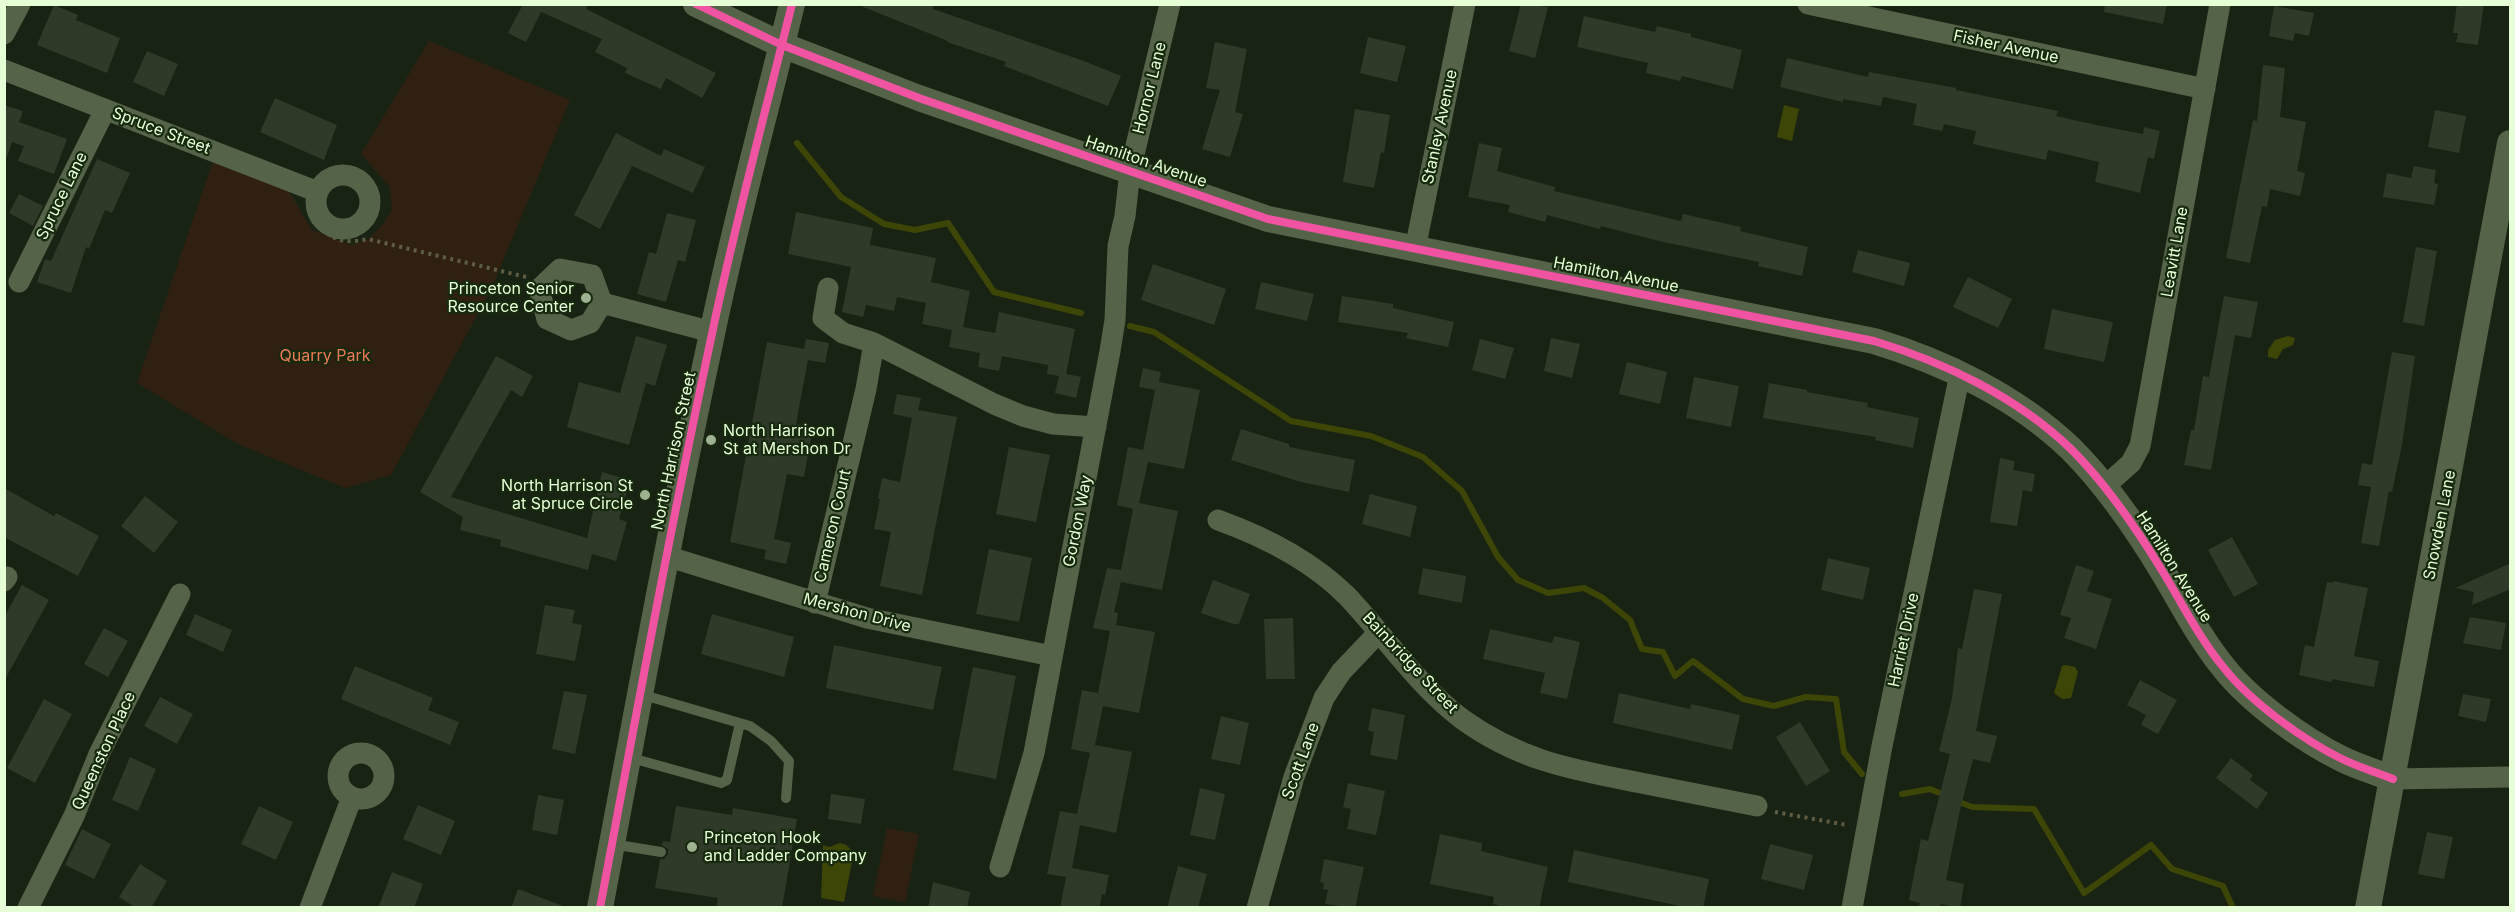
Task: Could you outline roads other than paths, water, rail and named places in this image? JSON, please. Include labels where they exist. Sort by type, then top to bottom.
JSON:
[{"type":"street","points":[[4,34],[20,4]]},
{"type":"street","name":"Hamilton Avenue","points":[[696,4],[782,45],[919,98],[1268,219],[1874,340],[1918,354],[1960,374],[2029,415],[2070,449],[2124,513],[2203,640],[2225,670],[2264,707],[2308,740],[2343,759],[2392,779]]},
{"type":"street","name":"North Harrison Street","points":[[600,908],[666,556],[712,332],[744,193],[792,4]]},
{"type":"street","name":"Hornor Lane","points":[[1130,171],[1170,4]]},
{"type":"street","name":"Stanley Avenue","points":[[1415,249],[1465,4]]},
{"type":"street","name":"Fisher Avenue","points":[[1808,4],[2205,89]]},
{"type":"street","name":"Leavitt Lane","points":[[2104,487],[2131,463],[2140,446],[2220,4]]},
{"type":"street","name":"Spruce Street","points":[[4,70],[318,192]]},
{"type":"street","name":"Spruce Lane","points":[[19,282],[105,110]]},
{"type":"street","name":"Snowden Lane","points":[[2368,908],[2511,143]]},
{"type":"street","name":"Gordon Way","points":[[1000,867],[1034,753],[1096,427],[1114,320],[1118,246],[1125,216],[1130,171]]},
{"type":"street","points":[[561,269],[592,275],[602,303],[590,323],[571,330],[547,319],[539,288],[561,269]]},
{"type":"street","points":[[828,288],[823,318],[843,333],[874,343],[994,404],[1023,416],[1053,424],[1096,427]]},
{"type":"street","points":[[602,303],[712,332]]},
{"type":"street","name":"Cameron Court","points":[[815,603],[874,343]]},
{"type":"street","name":"Harriet Drive","points":[[1852,908],[1882,746],[1960,374]]},
{"type":"street","name":"Bainbridge Street","points":[[1218,520],[1253,533],[1287,551],[1320,573],[1345,594],[1434,695],[1461,718],[1490,737],[1525,755],[1558,767],[1764,809]]},
{"type":"street","name":"Mershon Drive","points":[[666,556],[867,618],[1052,656]]},
{"type":"street","name":"Queenston Place","points":[[28,908],[74,816],[99,754],[180,594]]},
{"type":"street","name":"Scott Lane","points":[[1257,908],[1294,777],[1324,698],[1341,672],[1379,632]]},
{"type":"street","points":[[2392,779],[2511,777]]},
{"type":"street","points":[[310,908],[352,797]]},
{"type":"lane","points":[[640,694],[750,726],[771,741],[789,761],[786,798]]},
{"type":"lane","points":[[627,757],[722,783],[727,780],[740,723]]},
{"type":"lane","points":[[612,844],[661,852]]},
{"type":"waterway","points":[[797,143],[841,197],[884,224],[915,230],[948,223],[994,292],[1081,313]]},
{"type":"waterway","points":[[1130,326],[1154,332],[1291,421],[1371,436],[1423,457],[1462,491],[1498,557],[1518,580],[1548,593],[1584,588],[1603,598],[1630,620],[1642,649],[1663,652],[1675,676],[1693,661],[1743,699],[1774,706],[1806,697],[1836,699],[1844,752],[1862,774]]},
{"type":"waterway","points":[[1902,794],[1930,789],[1947,796]]},
{"type":"waterway","points":[[1957,801],[1972,807],[2034,809],[2084,893],[2151,845],[2172,869],[2223,886],[2233,908]]},
{"type":"place","name":"Princeton Senior Resource Center","points":[[586,298]]},
{"type":"place","name":"North Harrison St at Mershon Dr","points":[[711,440]]},
{"type":"place","name":"North Harrison St at Spruce Circle","points":[[645,495]]},
{"type":"place","name":"Princeton Hook and Ladder Company","points":[[692,847]]},
{"type":"park label","name":"Quarry Park","points":[[325,356]]}]
